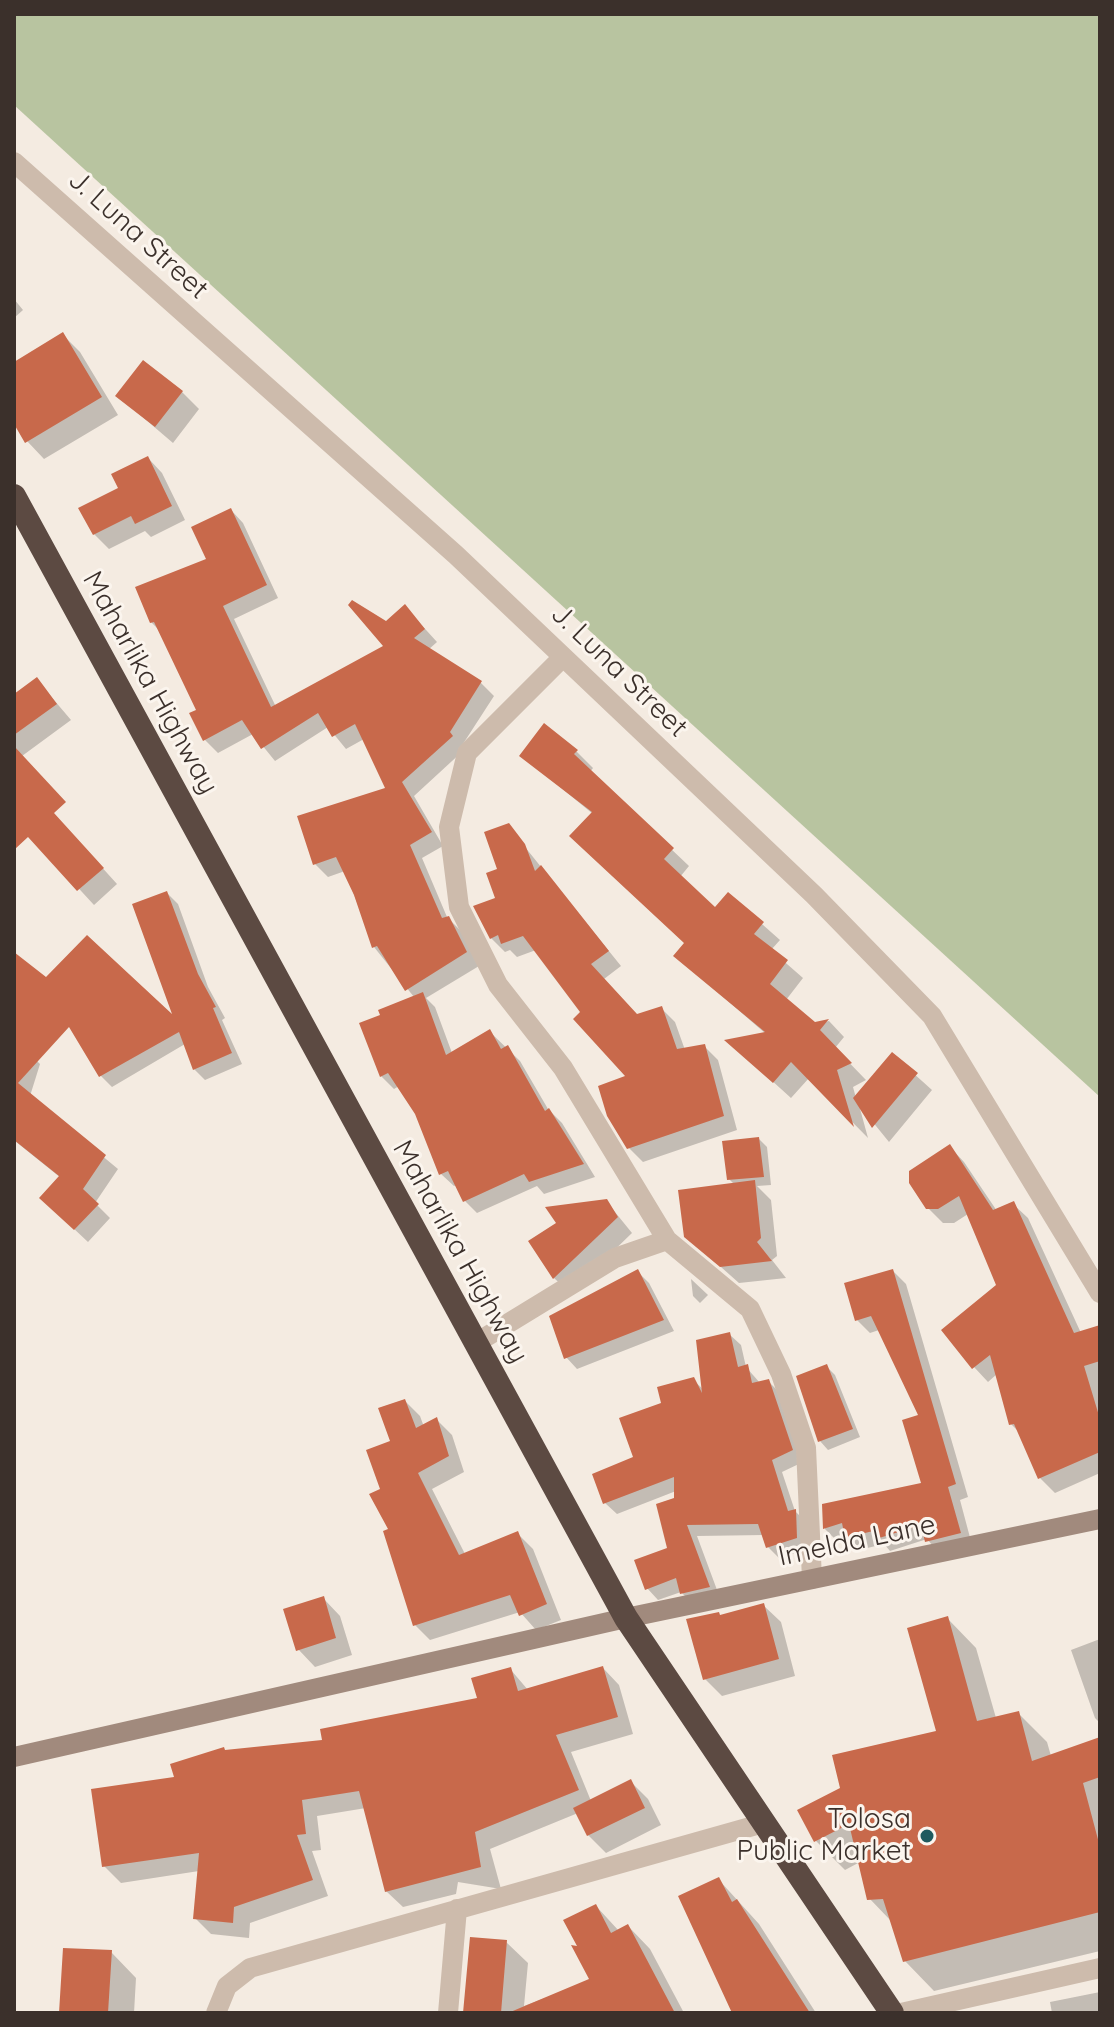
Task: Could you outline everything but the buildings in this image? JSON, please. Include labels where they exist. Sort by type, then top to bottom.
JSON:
[{"type":"highway","name":"Maharlika Highway","points":[[14,496],[626,1618],[892,2013]]},
{"type":"street","name":"J. Luna Street","points":[[14,162],[456,555],[814,895],[932,1016],[1100,1293]]},
{"type":"street","points":[[563,657],[467,753],[449,827],[459,907],[498,985],[563,1068],[667,1240],[750,1309],[781,1374],[806,1448],[812,1579]]},
{"type":"street","points":[[476,1343],[615,1258],[667,1240]]},
{"type":"street","name":"Imelda Lane","points":[[14,1757],[626,1618],[1100,1519]]},
{"type":"street","points":[[216,2013],[227,1986],[250,1968],[764,1823]]},
{"type":"street","points":[[448,2013],[457,1909]]},
{"type":"street","points":[[901,2013],[1100,1968]]},
{"type":"green space","points":[[14,14],[1100,14],[1100,1097],[14,105]]},
{"type":"place","name":"Tolosa Public Market","points":[[927,1836]]}]
